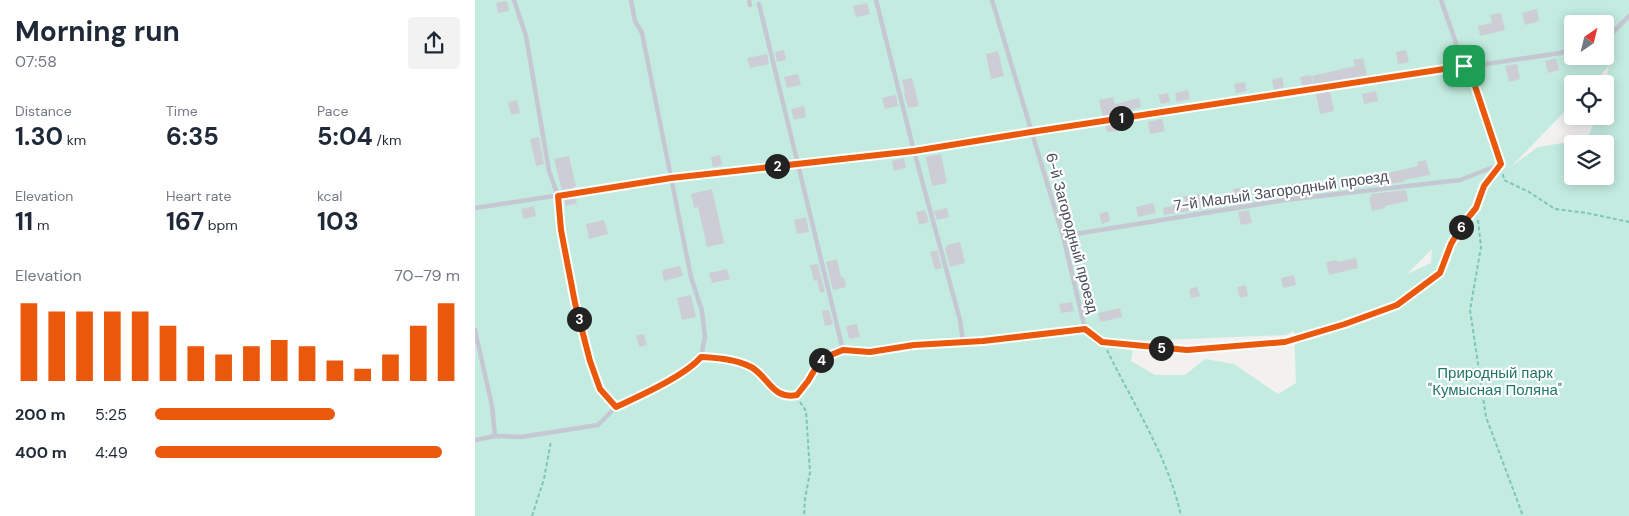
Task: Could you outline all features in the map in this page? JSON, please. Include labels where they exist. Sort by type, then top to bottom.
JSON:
[{"type":"lane","points":[[514,0],[526,36],[549,171],[558,196],[561,230],[575,303],[590,361],[600,389],[616,407]]},
{"type":"lane","points":[[475,440],[495,436],[521,437],[598,425],[616,407],[694,366],[701,357],[705,336],[702,311],[691,277],[642,34],[635,21],[631,0]]},
{"type":"lane","points":[[876,0],[914,151],[960,320],[963,342]]},
{"type":"lane","name":"6-й Загородный проезд","points":[[992,0],[1063,236],[1085,329]]},
{"type":"lane","points":[[701,357],[723,358],[752,368],[772,388],[788,397],[797,395],[821,359],[843,350],[870,352],[914,345],[963,342],[1085,329],[1102,342],[1187,350],[1285,342],[1345,324],[1397,305],[1440,273],[1451,244],[1463,224],[1476,208],[1484,186],[1501,164],[1473,80],[1464,66],[1441,0]]},
{"type":"lane","points":[[759,4],[843,350]]},
{"type":"lane","points":[[1614,31],[1629,16]]},
{"type":"lane","points":[[475,208],[671,178],[914,151],[1564,52]]},
{"type":"lane","name":"7-й Малый Загородный проезд","points":[[1063,236],[1285,200],[1460,180],[1501,164]]},
{"type":"lane","points":[[475,330],[492,406],[495,436]]},
{"type":"path","points":[[1501,164],[1504,180],[1529,192],[1555,209],[1587,213],[1629,222]]},
{"type":"path","points":[[1476,208],[1481,247],[1470,310],[1483,400],[1486,418],[1523,516]]},
{"type":"path","points":[[1102,342],[1153,437],[1177,495],[1181,516]]},
{"type":"path","points":[[797,395],[806,411],[809,439],[810,472],[805,499],[805,516]]},
{"type":"path","points":[[532,516],[544,479],[554,432]]},
{"type":"green space","name":"Природный парк \"Кумысная Поляна\"","points":[[475,0],[1629,0],[1629,516],[475,516]],"holes":[[[1609,66],[1607,75],[1614,75],[1614,125],[1593,125],[1589,135],[1614,135],[1614,185],[1564,185],[1564,143],[1538,147],[1512,166],[1564,112],[1564,75],[1600,75]],[[1432,249],[1431,263],[1407,274]],[[1294,331],[1296,383],[1278,394],[1234,364],[1205,359],[1185,375],[1155,375],[1131,361],[1134,341],[1286,335]]]},
{"type":"building","points":[[507,1],[509,11],[498,13],[496,3]]},
{"type":"building","points":[[867,3],[870,14],[856,17],[853,6]]},
{"type":"building","points":[[1537,9],[1539,21],[1525,25],[1522,13]]},
{"type":"building","points":[[1501,13],[1505,30],[1480,36],[1478,26],[1492,23],[1490,15]]},
{"type":"building","points":[[784,50],[786,60],[777,62],[775,52]]},
{"type":"building","points":[[1406,50],[1409,62],[1398,64],[1396,52]]},
{"type":"building","points":[[998,51],[1004,76],[991,79],[986,54]]},
{"type":"building","points":[[767,54],[769,64],[750,68],[747,58]]},
{"type":"building","points":[[1363,58],[1367,75],[1314,86],[1312,76],[1355,66],[1353,60]]},
{"type":"building","points":[[1556,58],[1559,70],[1548,73],[1545,61]]},
{"type":"building","points":[[1517,64],[1520,79],[1509,82],[1505,66]]},
{"type":"building","points":[[798,74],[801,85],[787,88],[784,77]]},
{"type":"building","points":[[1457,74],[1460,86],[1449,88],[1446,76]]},
{"type":"building","points":[[1311,75],[1313,84],[1302,87],[1300,77]]},
{"type":"building","points":[[1282,77],[1284,87],[1274,90],[1272,80]]},
{"type":"building","points":[[912,78],[919,106],[908,108],[902,80]]},
{"type":"building","points":[[1245,82],[1247,91],[1236,93],[1234,84]]},
{"type":"building","points":[[1188,90],[1190,99],[1177,102],[1175,93]]},
{"type":"building","points":[[1330,91],[1334,111],[1320,114],[1316,94]]},
{"type":"building","points":[[1376,91],[1378,101],[1364,104],[1362,94]]},
{"type":"building","points":[[1168,93],[1170,102],[1161,104],[1158,95]]},
{"type":"building","points":[[896,95],[898,106],[885,109],[882,98]]},
{"type":"building","points":[[1113,97],[1115,104],[1139,98],[1141,107],[1123,112],[1123,114],[1103,117],[1099,100]]},
{"type":"building","points":[[517,100],[520,113],[511,115],[508,102]]},
{"type":"building","points":[[804,106],[806,117],[794,120],[791,109]]},
{"type":"building","points":[[1162,119],[1165,131],[1150,134],[1148,122]]},
{"type":"building","points":[[1125,122],[1127,130],[1107,132],[1105,125]]},
{"type":"building","points":[[539,137],[544,164],[536,166],[530,139]]},
{"type":"building","points":[[941,154],[947,183],[932,186],[926,157]]},
{"type":"building","points":[[720,155],[722,165],[713,167],[711,157]]},
{"type":"building","points":[[569,156],[576,186],[573,187],[574,189],[562,191],[554,159]]},
{"type":"building","points":[[904,158],[906,168],[894,171],[892,161]]},
{"type":"building","points":[[1426,160],[1430,175],[1404,180],[1404,182],[1369,186],[1367,178],[1418,166],[1417,162]]},
{"type":"building","points":[[1304,182],[1306,192],[1293,195],[1291,184]]},
{"type":"building","points":[[1244,187],[1247,202],[1236,204],[1233,189]]},
{"type":"building","points":[[712,189],[724,243],[707,247],[698,207],[694,208],[691,194]]},
{"type":"building","points":[[1406,190],[1408,201],[1372,211],[1369,198],[1371,194]]},
{"type":"building","points":[[1199,194],[1201,209],[1164,215],[1163,208],[1185,203],[1184,196]]},
{"type":"building","points":[[575,197],[577,203],[566,206],[564,198]]},
{"type":"building","points":[[1153,203],[1156,213],[1138,217],[1136,207]]},
{"type":"building","points":[[534,206],[536,216],[524,219],[521,209]]},
{"type":"building","points":[[947,208],[949,217],[937,220],[934,211]]},
{"type":"building","points":[[925,210],[929,222],[919,225],[916,212]]},
{"type":"building","points":[[1249,210],[1252,223],[1241,225],[1238,212]]},
{"type":"building","points":[[1108,211],[1110,221],[1102,224],[1099,214]]},
{"type":"building","points":[[806,217],[809,232],[797,234],[794,220]]},
{"type":"building","points":[[604,220],[608,234],[589,239],[586,224]]},
{"type":"building","points":[[960,242],[965,263],[950,267],[945,248],[947,245]]},
{"type":"building","points":[[937,250],[942,268],[935,270],[930,252]]},
{"type":"building","points":[[1356,258],[1358,268],[1329,275],[1326,262]]},
{"type":"building","points":[[837,259],[841,277],[844,277],[846,287],[833,290],[826,262]]},
{"type":"building","points":[[818,264],[825,292],[820,293],[817,280],[814,281],[810,265]]},
{"type":"building","points":[[680,266],[683,276],[664,281],[662,270]]},
{"type":"building","points":[[727,269],[730,279],[712,283],[709,273]]},
{"type":"building","points":[[1294,275],[1296,285],[1283,288],[1281,278]]},
{"type":"building","points":[[1246,285],[1248,296],[1240,298],[1237,287]]},
{"type":"building","points":[[1197,287],[1200,296],[1191,298],[1189,289]]},
{"type":"building","points":[[691,295],[696,317],[682,320],[677,298]]},
{"type":"building","points":[[1072,302],[1074,311],[1061,313],[1059,304]]},
{"type":"building","points":[[1120,308],[1122,317],[1100,322],[1098,313]]},
{"type":"building","points":[[829,310],[833,324],[825,326],[822,311]]},
{"type":"building","points":[[857,324],[860,337],[849,339],[846,326]]},
{"type":"building","points":[[644,334],[647,345],[639,347],[636,335]]},
{"type":"route","points":[[1464,66],[1473,80],[1501,164],[1484,186],[1476,208],[1463,224],[1451,244],[1440,273],[1397,305],[1345,324],[1285,342],[1187,350],[1102,342],[1085,329],[983,341],[914,345],[870,352],[843,350],[821,359],[797,395],[788,397],[772,388],[752,368],[723,358],[701,357],[694,366],[616,407],[600,389],[590,361],[575,303],[561,230],[558,196],[671,178],[914,151],[1464,66]]}]
